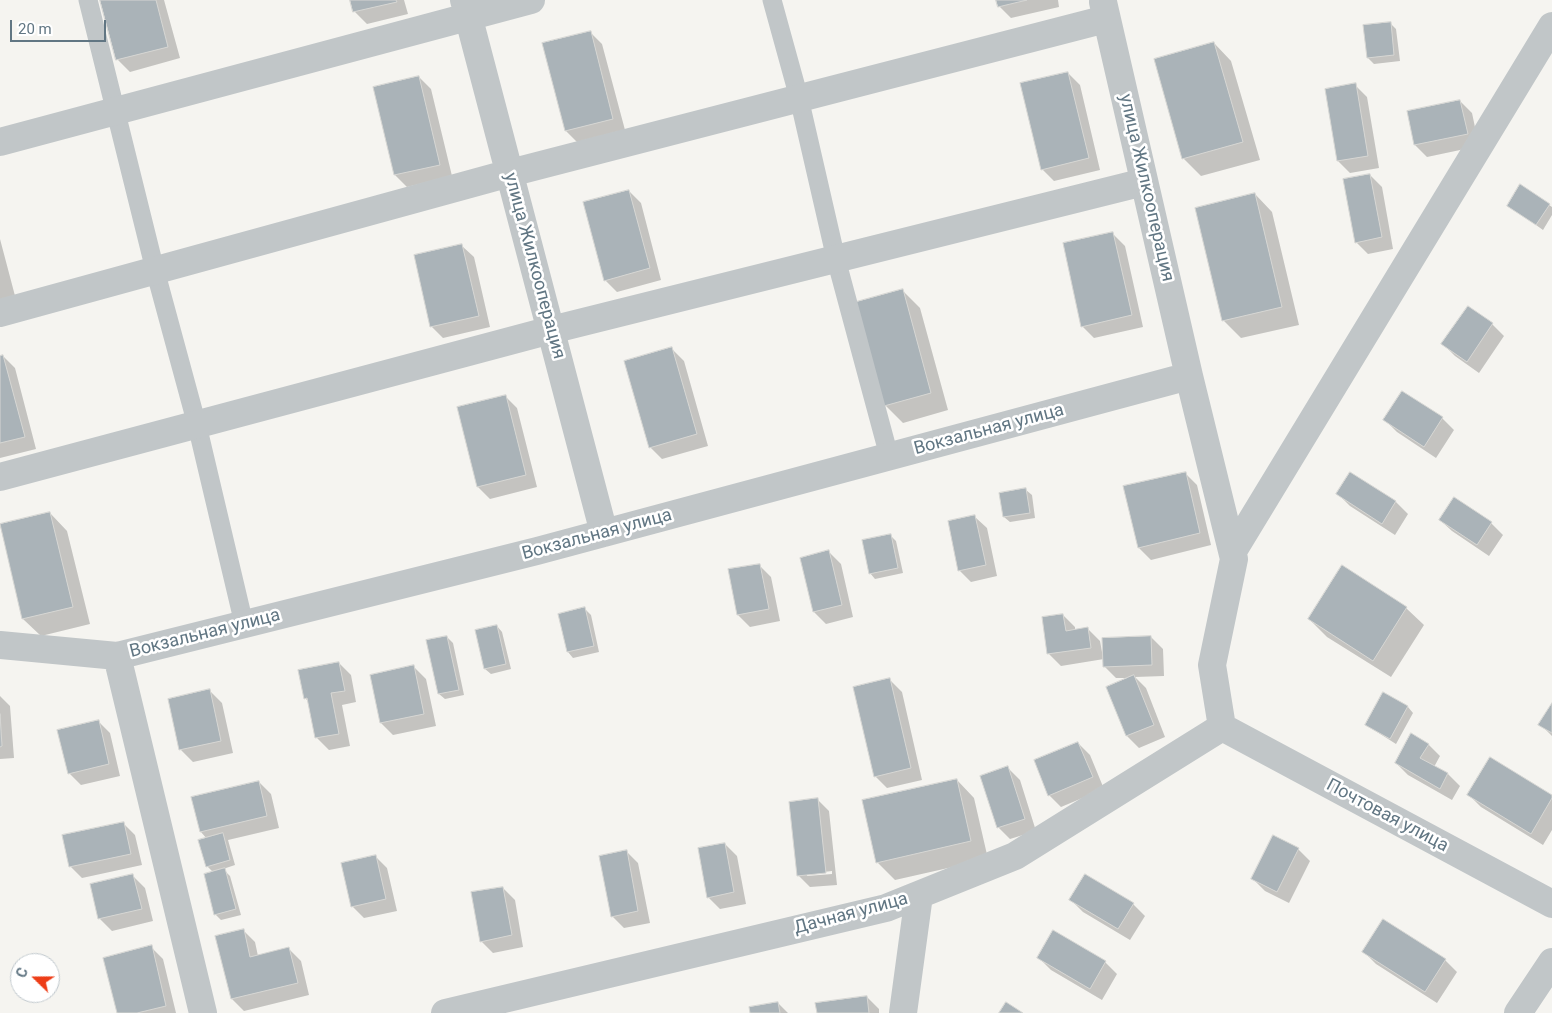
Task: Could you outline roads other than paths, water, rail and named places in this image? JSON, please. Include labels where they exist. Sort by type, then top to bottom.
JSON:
[{"type":"street","points":[[0,142],[115,111],[466,8],[531,0]]},
{"type":"street","name":"улица Жилкооперация","points":[[466,8],[604,533]]},
{"type":"street","points":[[0,313],[510,173],[799,98],[1104,9]]},
{"type":"street","name":"улица Жилкооперация","points":[[1104,9],[1189,376],[1232,551]]},
{"type":"street","points":[[1222,727],[1212,665],[1234,559],[1232,551],[1552,26]]},
{"type":"street","points":[[0,477],[551,330],[1144,182]]},
{"type":"street","name":"Вокзальная улица","points":[[0,645],[117,656],[604,533],[1189,376]]},
{"type":"street","points":[[117,656],[202,1013]]},
{"type":"street","name":"Дачная улица","points":[[445,1013],[886,908],[1015,856],[1222,727]]},
{"type":"street","name":"Почтовая улица","points":[[1222,727],[1552,904]]},
{"type":"street","points":[[903,1013],[919,895]]},
{"type":"street","points":[[1518,1013],[1552,962]]},
{"type":"lane","points":[[88,0],[155,270],[197,425],[244,624]]},
{"type":"lane","points":[[772,0],[799,98],[836,259],[889,456]]}]
